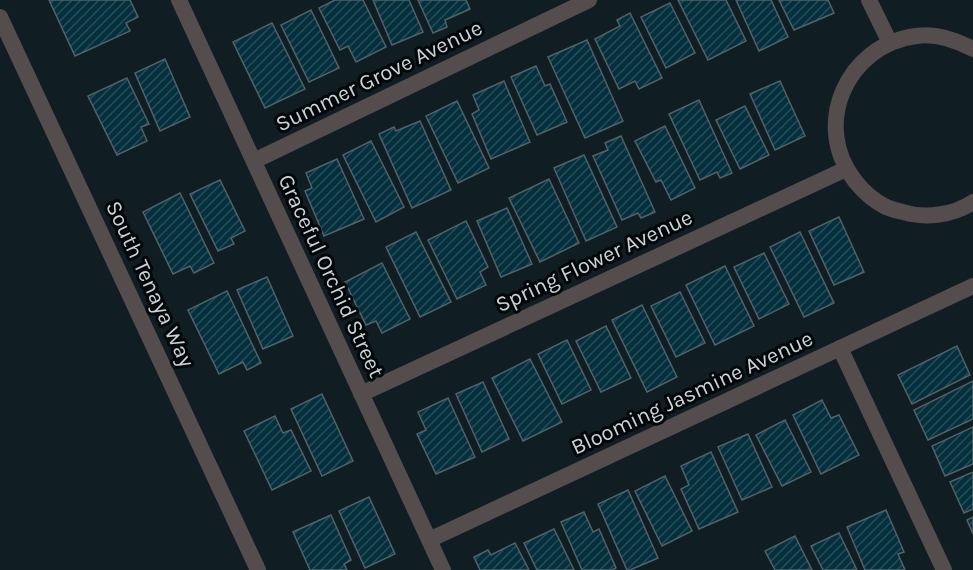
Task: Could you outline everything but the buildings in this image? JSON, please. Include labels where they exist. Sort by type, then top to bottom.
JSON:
[{"type":"street","name":"Graceful Orchid Street","points":[[179,0],[443,570]]},
{"type":"street","name":"Summer Grove Avenue","points":[[254,161],[589,0]]},
{"type":"street","points":[[869,0],[890,43]]},
{"type":"street","name":"South Tenaya Way","points":[[0,17],[258,570]]},
{"type":"street","points":[[971,210],[940,215],[912,215],[886,207],[863,192],[846,170],[836,141],[836,111],[846,83],[864,59],[890,43],[917,36],[936,37],[946,38],[973,49]]},
{"type":"street","name":"Spring Flower Avenue","points":[[361,394],[846,170]]},
{"type":"street","name":"Blooming Jasmine Avenue","points":[[429,540],[973,286]]},
{"type":"street","points":[[840,348],[944,570]]}]
